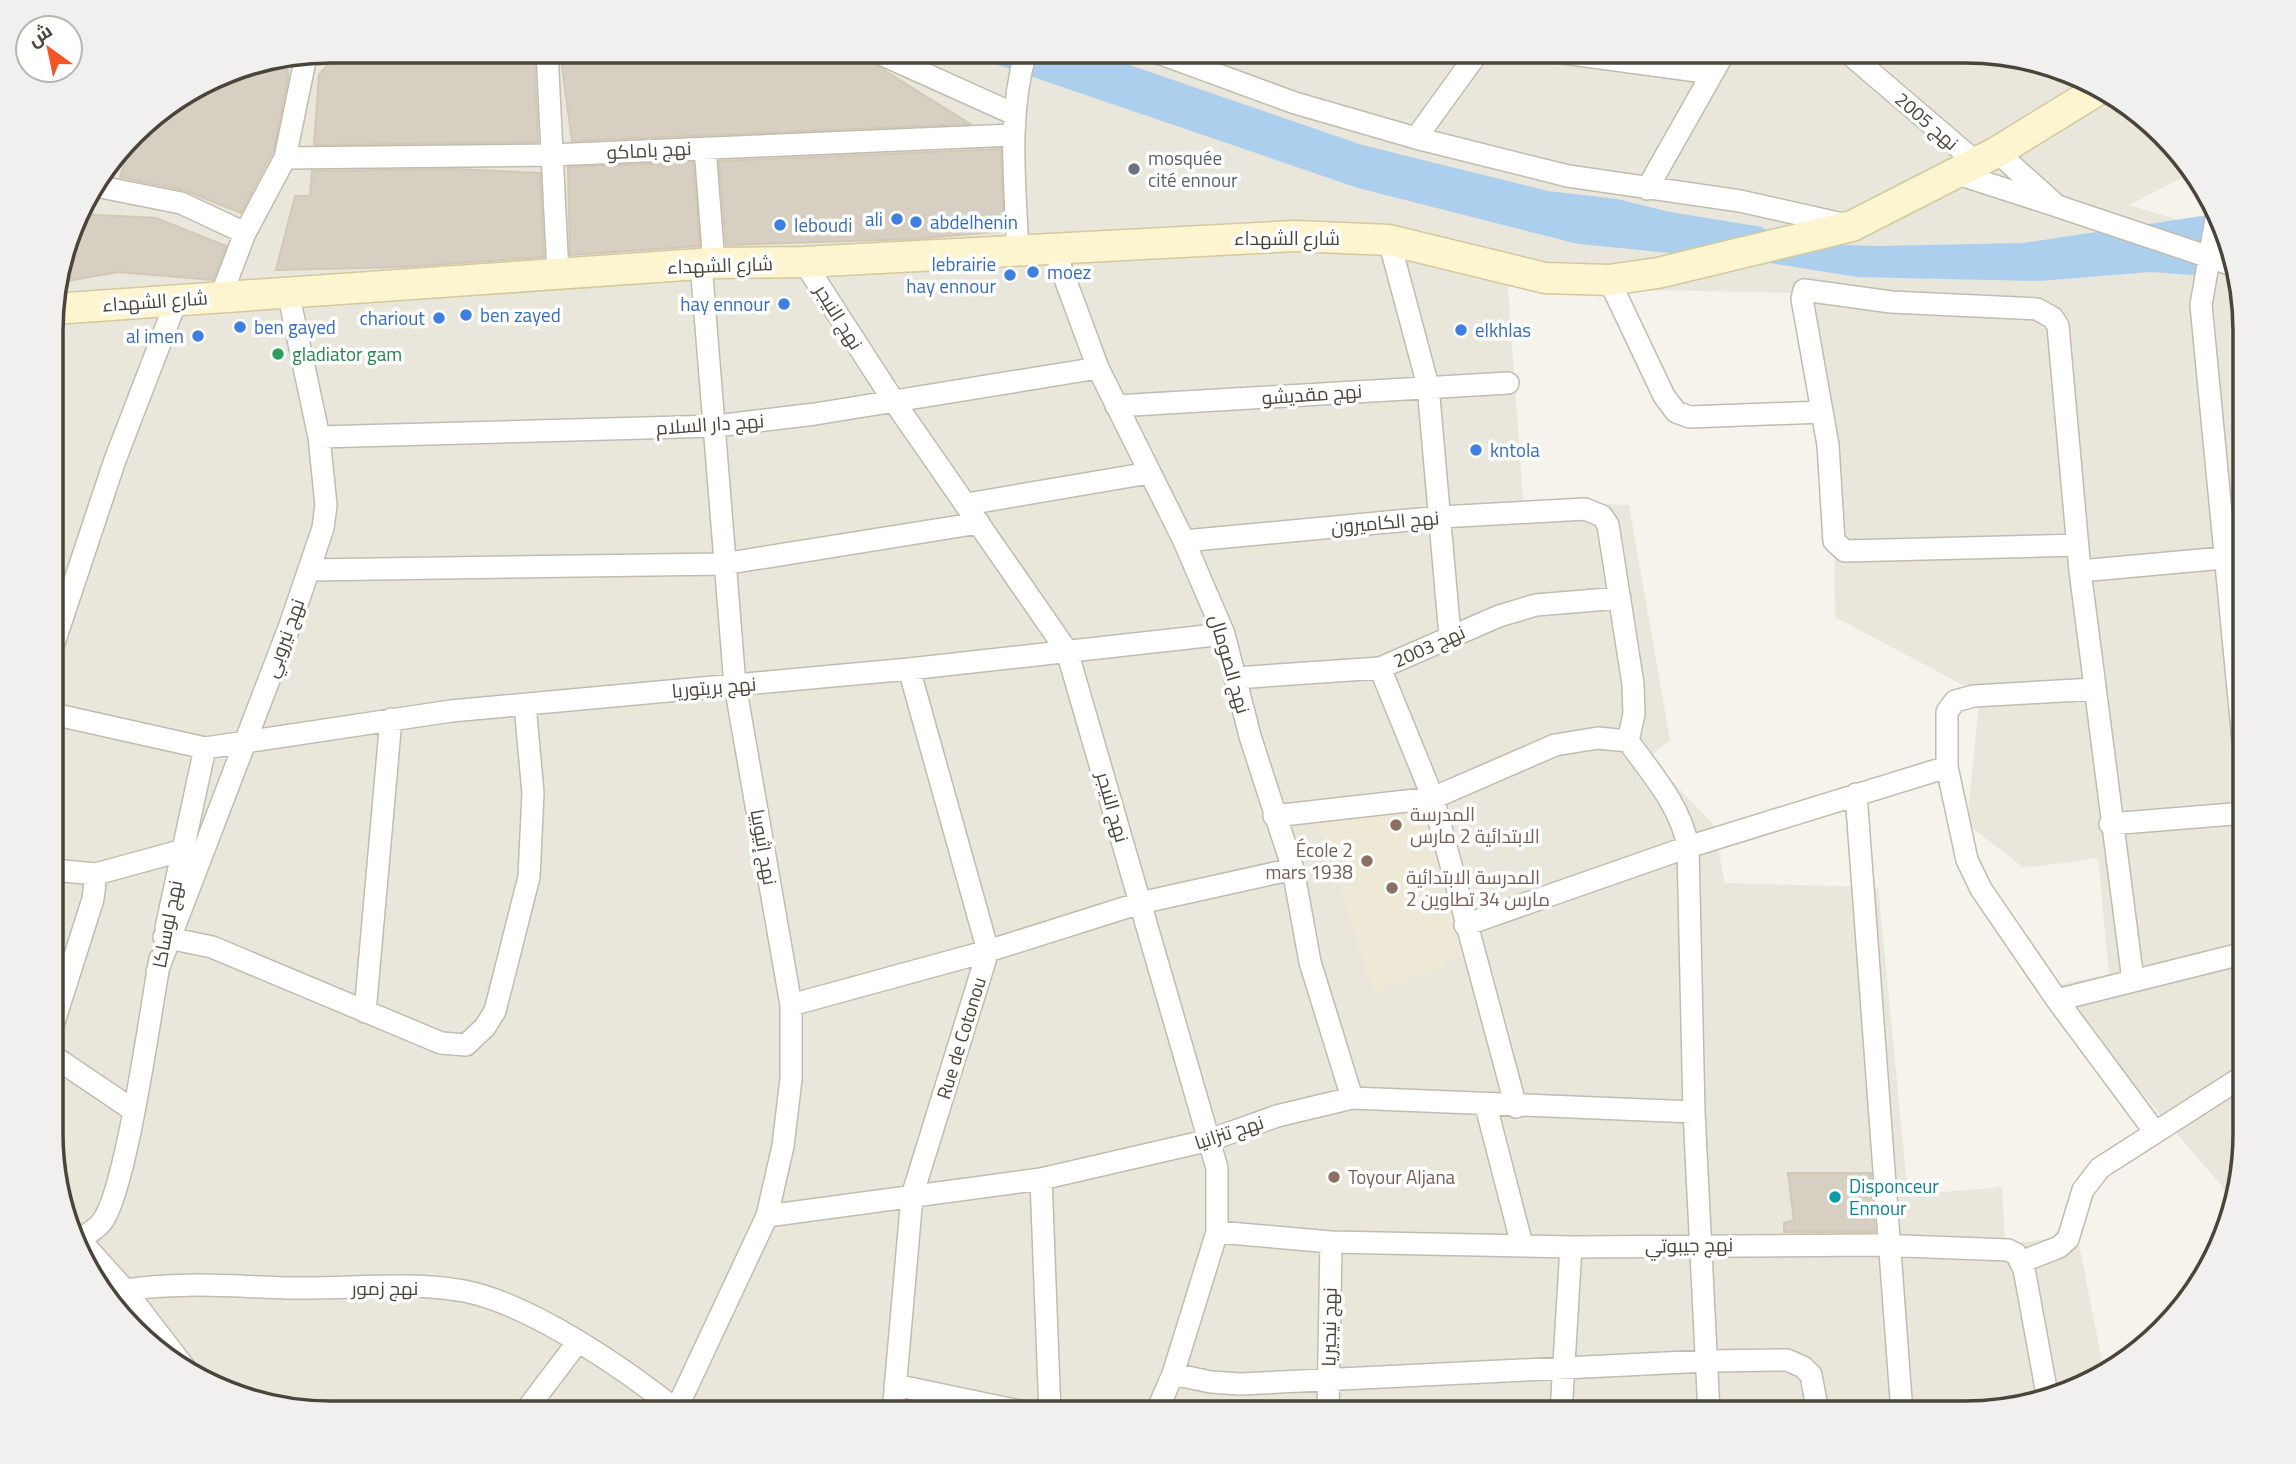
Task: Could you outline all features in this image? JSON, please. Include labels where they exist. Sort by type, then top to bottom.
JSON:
[{"type":"main road","name":"شارع الشهداء","points":[[64,308],[707,263],[804,262],[1018,252],[1237,237],[1388,240],[1545,278],[1609,280],[1658,273],[1852,226],[1977,163],[2090,94]]},
{"type":"street","points":[[547,63],[558,274]]},
{"type":"street","points":[[897,63],[1013,124]]},
{"type":"street","points":[[1018,252],[1013,124],[1016,85],[1022,63]]},
{"type":"street","points":[[1189,63],[1296,103],[1416,138],[1568,176],[1740,201],[1852,226]]},
{"type":"street","points":[[1416,138],[1470,63]]},
{"type":"street","points":[[1638,63],[1712,73]]},
{"type":"street","points":[[1647,189],[1718,63]]},
{"type":"street","name":"نهج 2005","points":[[1860,63],[1977,163],[2057,206]]},
{"type":"street","points":[[221,296],[245,233],[285,158],[304,65]]},
{"type":"street","name":"نهج باماكو","points":[[285,158],[551,155],[705,148],[1013,124]]},
{"type":"street","name":"نهج إثيوبيا","points":[[683,1401],[767,1216],[783,1146],[791,1079],[791,1005],[735,685],[723,564],[707,263],[705,148]]},
{"type":"street","points":[[1977,163],[2057,206],[2224,262]]},
{"type":"street","points":[[106,185],[181,203],[245,233]]},
{"type":"street","points":[[2214,230],[2201,305],[2233,549]]},
{"type":"street","points":[[1388,240],[1428,386],[1450,636]]},
{"type":"street","name":"نهج الصومال","points":[[1054,249],[1098,368],[1184,541],[1224,634],[1274,816],[1293,869],[1310,962],[1352,1098]]},
{"type":"street","name":"نهج النيجر","points":[[804,262],[893,400],[1067,651],[1217,1168],[1217,1232],[1173,1374],[1161,1401]]},
{"type":"street","points":[[1609,280],[1664,396],[1676,412],[1690,417],[1822,412]]},
{"type":"street","points":[[2078,545],[1841,549],[1834,541],[1828,445],[1802,299],[1804,290],[1891,302],[2045,312],[2058,326],[2078,545],[2080,571],[2110,824],[2133,980]]},
{"type":"street","name":"نهج نيروبي","points":[[168,938],[245,742],[323,528],[326,505],[319,437],[288,292]]},
{"type":"street","points":[[63,616],[115,460],[177,299]]},
{"type":"street","name":"نهج دار السلام","points":[[319,437],[716,426],[1098,368]]},
{"type":"street","name":"نهج مقديشو","points":[[1116,406],[1507,383]]},
{"type":"street","points":[[967,504],[1149,473]]},
{"type":"street","name":"نهج الكاميرون","points":[[1184,541],[1441,517],[1586,509],[1602,516],[1608,525],[1619,598]]},
{"type":"street","points":[[309,570],[723,564],[979,523]]},
{"type":"street","points":[[2080,571],[2233,557]]},
{"type":"street","points":[[1619,598],[1633,684],[1634,714],[1628,741],[1677,812],[1685,828],[1688,847],[1694,1112],[1708,1401]]},
{"type":"street","name":"نهج 2003","points":[[1235,678],[1380,668],[1450,636],[1536,605],[1619,598]]},
{"type":"street","name":"نهج بريتوريا","points":[[205,748],[391,719],[909,669],[1224,634]]},
{"type":"street","points":[[1380,668],[1433,798],[1516,1107]]},
{"type":"street","name":"Rue de Cotonou","points":[[894,1401],[912,1196],[988,951],[909,669]]},
{"type":"street","points":[[2094,689],[1974,696],[1955,701],[1947,712],[1947,766],[1967,860],[1981,890],[2057,1000],[2155,1132]]},
{"type":"street","points":[[168,938],[212,947],[365,1013],[453,1046],[466,1045],[475,1039],[495,1010],[529,877],[533,806],[525,705]]},
{"type":"street","points":[[63,716],[205,748]]},
{"type":"street","points":[[365,1013],[391,719]]},
{"type":"street","points":[[1274,816],[1433,798],[1555,745],[1598,738],[1628,741]]},
{"type":"street","name":"نهج لوساكا","points":[[83,1236],[102,1222],[112,1200],[133,1110],[158,972],[168,938],[180,851],[205,748]]},
{"type":"street","points":[[1465,925],[1688,847],[1947,766]]},
{"type":"street","points":[[1856,794],[1901,1401]]},
{"type":"street","points":[[2110,824],[2233,814]]},
{"type":"street","points":[[63,871],[96,874],[180,851]]},
{"type":"street","points":[[791,1005],[988,951],[1140,903],[1293,869]]},
{"type":"street","points":[[63,994],[93,899],[96,874]]},
{"type":"street","points":[[2057,1000],[2233,956]]},
{"type":"street","points":[[63,1063],[133,1110]]},
{"type":"street","points":[[2046,1389],[2021,1262],[2064,1243],[2071,1233],[2078,1201],[2090,1179],[2155,1132],[2233,1083]]},
{"type":"street","name":"نهج تنزانيا","points":[[767,1216],[1041,1179],[1210,1140],[1277,1116],[1352,1098],[1486,1106],[1694,1112]]},
{"type":"street","points":[[1486,1106],[1522,1245]]},
{"type":"street","points":[[1041,1179],[1050,1401]]},
{"type":"street","name":"نهج جيبوتي","points":[[1217,1232],[1331,1242],[1572,1247],[1699,1244],[1890,1245],[1997,1249],[2016,1254],[2021,1262]]},
{"type":"street","name":"نهج نيجيريا","points":[[1328,1401],[1331,1242]]},
{"type":"street","points":[[1562,1401],[1572,1247]]},
{"type":"street","points":[[91,1253],[125,1290],[168,1346]]},
{"type":"street","name":"نهج زمور","points":[[125,1290],[185,1286],[426,1287],[465,1291],[520,1309],[577,1343],[662,1401]]},
{"type":"street","points":[[533,1401],[577,1343]]},
{"type":"street","points":[[1173,1374],[1211,1382],[1240,1384],[1706,1361],[1787,1360],[1796,1363],[1811,1375],[1816,1401]]},
{"type":"street","points":[[895,1385],[972,1401]]},
{"type":"shaded area","points":[[1965,63],[2000,65],[2035,72],[2084,91],[2114,108],[2142,129],[2178,168],[2184,177],[2129,205],[2214,231],[2231,296],[2233,1133],[2227,1191],[2050,987],[2109,974],[2098,858],[2024,868],[1967,824],[1980,694],[1835,617],[1834,464],[1795,293],[1650,290],[1507,274],[1523,500],[1629,505],[1670,740],[1649,757],[1713,824],[1725,883],[1878,887],[1908,1195],[2002,1187],[2005,1245],[2077,1234],[2102,1363],[2051,1387],[2000,1399],[331,1401],[296,1399],[261,1392],[212,1373],[182,1356],[154,1335],[118,1296],[83,1236],[72,1203],[65,1168],[63,331],[65,296],[72,261],[91,212],[108,182],[129,154],[168,118],[228,83],[261,72],[296,65]]},
{"type":"shaded area","name":"المدرسة الابتدائية 2 مارس 34 تطاوين","points":[[1419,807],[1466,955],[1443,962],[1445,968],[1374,993],[1318,821]]},
{"type":"water","points":[[992,63],[1124,63],[1362,145],[1548,191],[1617,199],[1670,212],[1762,227],[1789,243],[1876,246],[2023,243],[2207,215],[2225,267],[2218,266],[2205,276],[2151,272],[2039,281],[1857,277],[1764,262],[1578,244],[1358,188]]},
{"type":"building","points":[[329,63],[535,63],[538,142],[314,145],[319,75]]},
{"type":"building","points":[[562,63],[872,63],[970,124],[572,141]]},
{"type":"building","points":[[287,66],[288,78],[274,149],[241,213],[184,190],[120,177],[129,154],[154,129],[182,108],[228,83]]},
{"type":"building","points":[[1001,149],[1004,231],[913,239],[726,245],[719,161]]},
{"type":"building","points":[[693,162],[700,246],[570,255],[568,167]]},
{"type":"building","points":[[456,169],[540,173],[544,257],[402,267],[276,270],[295,196],[310,196],[312,171]]},
{"type":"building","points":[[90,215],[156,218],[226,246],[213,280],[118,272],[68,281],[77,245]]},
{"type":"building","name":"Disponceur Ennour","points":[[1788,1173],[1871,1173],[1875,1232],[1784,1232],[1784,1223],[1794,1220]]},
{"type":"place","name":"mosquée cité ennour","points":[[1134,169]]},
{"type":"place","name":"ali","points":[[897,219]]},
{"type":"place","name":"abdelhenin","points":[[916,222]]},
{"type":"place","name":"leboudi","points":[[780,225]]},
{"type":"place","name":"moez","points":[[1033,272]]},
{"type":"place","name":"lebrairie hay ennour","points":[[1010,275]]},
{"type":"place","name":"hay ennour","points":[[784,304]]},
{"type":"place","name":"ben zayed","points":[[466,315]]},
{"type":"place","name":"chariout","points":[[439,318]]},
{"type":"place","name":"ben gayed","points":[[240,327]]},
{"type":"place","name":"elkhlas","points":[[1461,330]]},
{"type":"place","name":"al imen","points":[[198,336]]},
{"type":"place","name":"gladiator gam","points":[[278,354]]},
{"type":"place","name":"kntola","points":[[1476,450]]},
{"type":"place","name":"المدرسة الابتدائية 2 مارس","points":[[1396,825]]},
{"type":"place","name":"École 2 mars 1938","points":[[1367,861]]},
{"type":"place","name":"المدرسة الابتدائية 2 مارس 34 تطاوين","points":[[1392,888]]},
{"type":"place","name":"Toyour Aljana","points":[[1334,1177]]},
{"type":"place","name":"Disponceur Ennour","points":[[1835,1197]]}]
